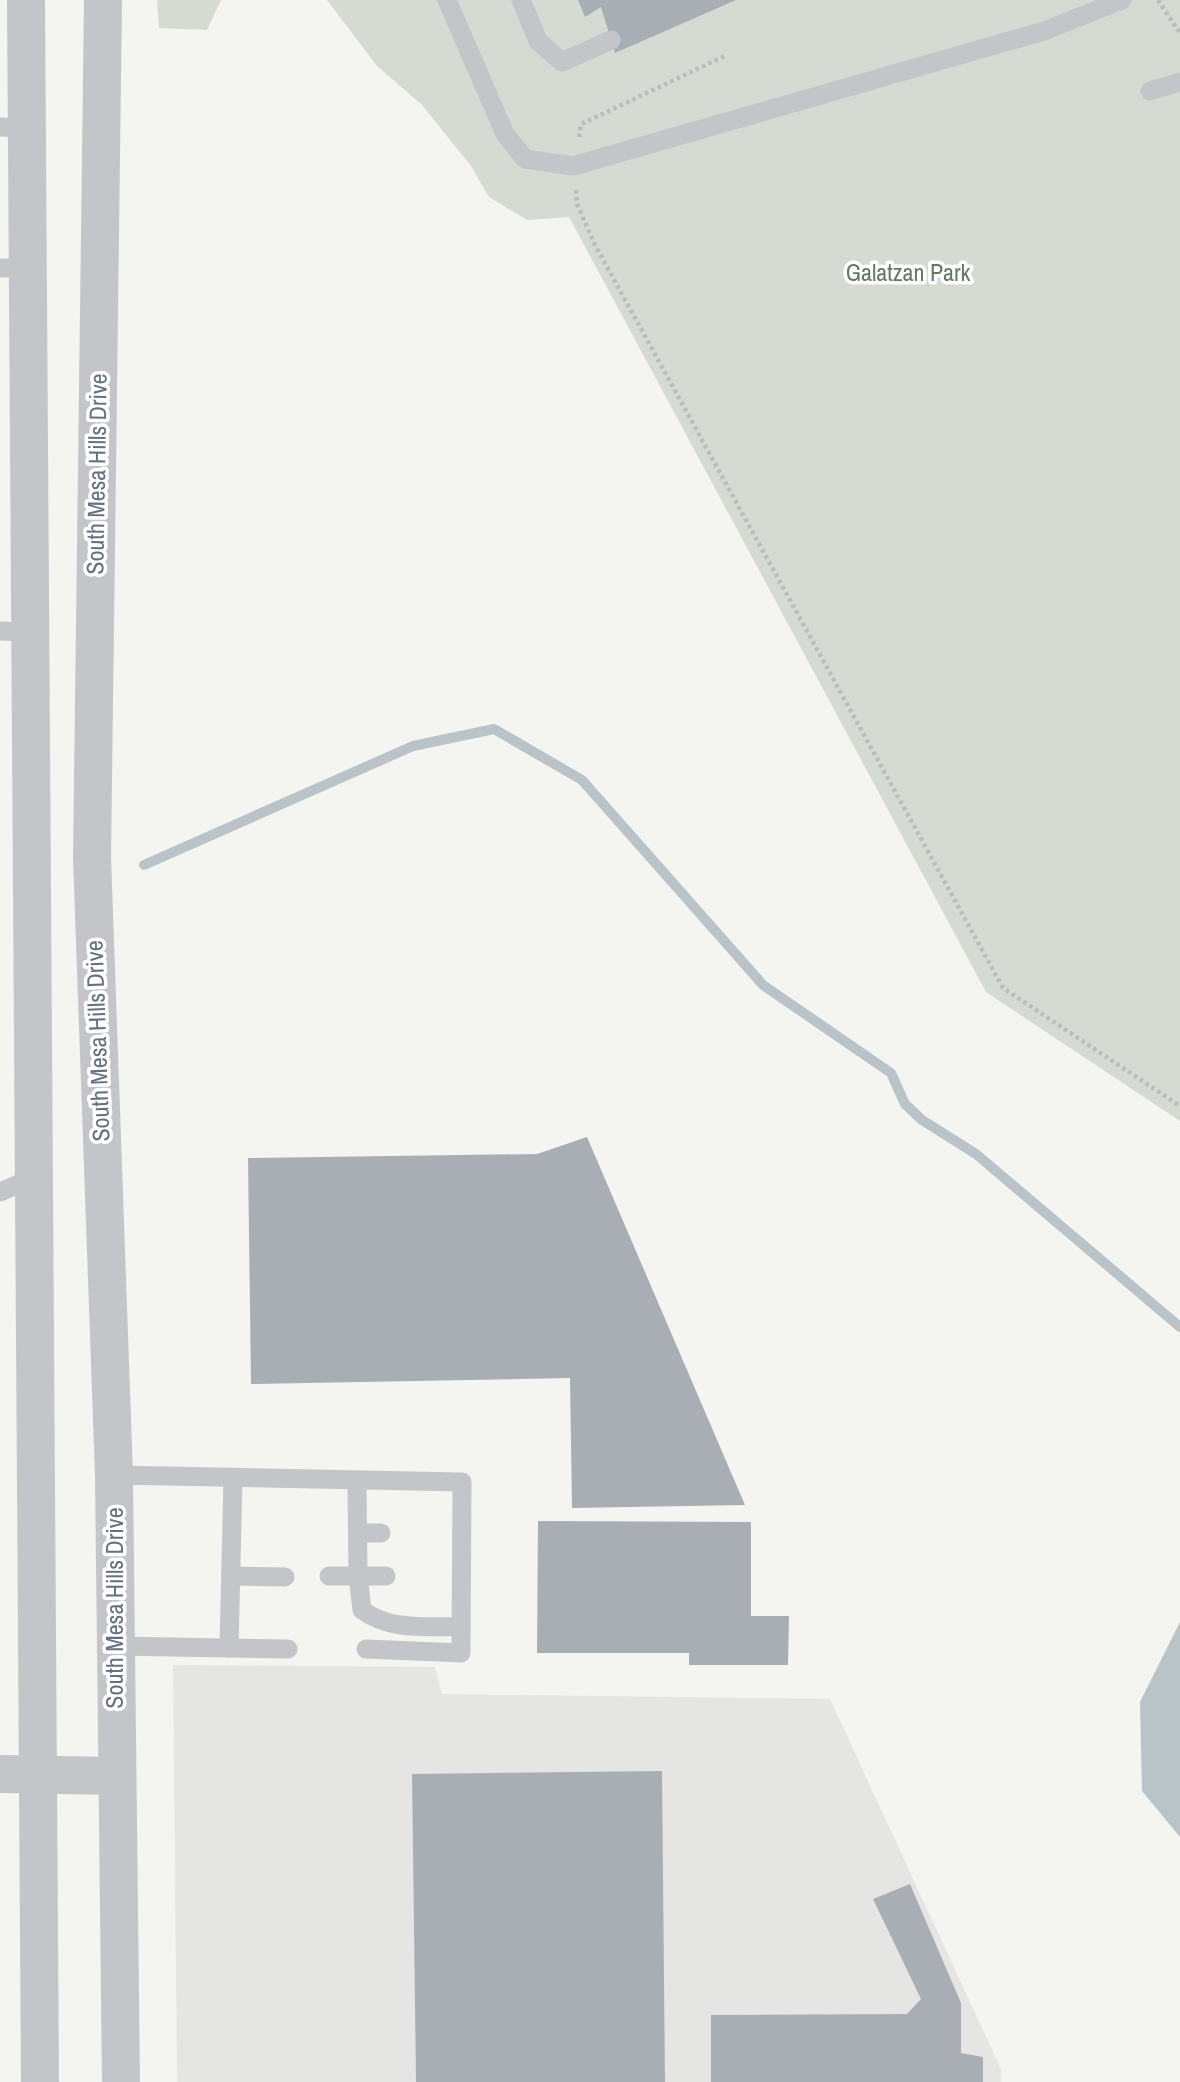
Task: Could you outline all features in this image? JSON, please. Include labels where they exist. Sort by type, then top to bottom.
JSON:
[{"type":"street","points":[[26,0],[13,127],[15,631],[35,1177],[40,2082]]},
{"type":"street","name":"South Mesa Hills Drive","points":[[103,0],[92,858],[114,1475],[121,2082]]},
{"type":"street","points":[[0,1774],[116,1776]]},
{"type":"lane","points":[[447,0],[505,134],[525,159],[573,166],[1044,31],[1122,0]]},
{"type":"lane","points":[[521,0],[538,41],[562,62],[611,40]]},
{"type":"lane","points":[[1150,91],[1180,82]]},
{"type":"lane","points":[[0,1192],[35,1177]]},
{"type":"lane","points":[[114,1475],[357,1482],[463,1482],[454,1532],[453,1576],[461,1627],[461,1653],[366,1650]]},
{"type":"lane","points":[[229,1648],[233,1478]]},
{"type":"lane","points":[[357,1482],[358,1576],[362,1610],[378,1621],[410,1626],[461,1627]]},
{"type":"lane","points":[[358,1533],[381,1533]]},
{"type":"lane","points":[[231,1576],[285,1577]]},
{"type":"lane","points":[[329,1576],[386,1576]]},
{"type":"lane","points":[[115,1646],[288,1649]]},
{"type":"path","points":[[1158,0],[1180,33]]},
{"type":"path","points":[[727,55],[581,124],[573,166],[577,204],[595,245],[1003,988],[1180,1106]]},
{"type":"shaded area","points":[[1180,1622],[1180,1837],[1142,1791],[1140,1702]]},
{"type":"shaded area","points":[[173,1665],[435,1667],[442,1694],[830,1699],[1001,2069],[1001,2082],[177,2082]]},
{"type":"green space","points":[[157,0],[221,0],[207,30],[159,28]]},
{"type":"green space","name":"Galatzan Park","points":[[327,0],[1180,0],[1180,1121],[986,992],[569,217],[527,220],[489,197],[471,166],[422,105],[377,66]]},
{"type":"building","points":[[578,0],[736,0],[615,53],[601,7],[585,17]]},
{"type":"building","points":[[587,1137],[745,1505],[572,1508],[570,1378],[251,1384],[248,1158],[537,1154]]},
{"type":"building","points":[[538,1521],[751,1522],[751,1616],[789,1616],[788,1665],[689,1665],[689,1653],[537,1653]]},
{"type":"building","points":[[662,1771],[665,2082],[416,2082],[412,1774]]},
{"type":"building","points":[[910,1884],[961,2003],[961,2053],[983,2057],[983,2082],[711,2082],[711,2015],[907,2014],[921,1999],[873,1899]]},
{"type":"waterway","points":[[144,865],[413,746],[494,729],[582,780],[763,985],[891,1073],[905,1104],[922,1120],[976,1154],[1180,1327]]}]
